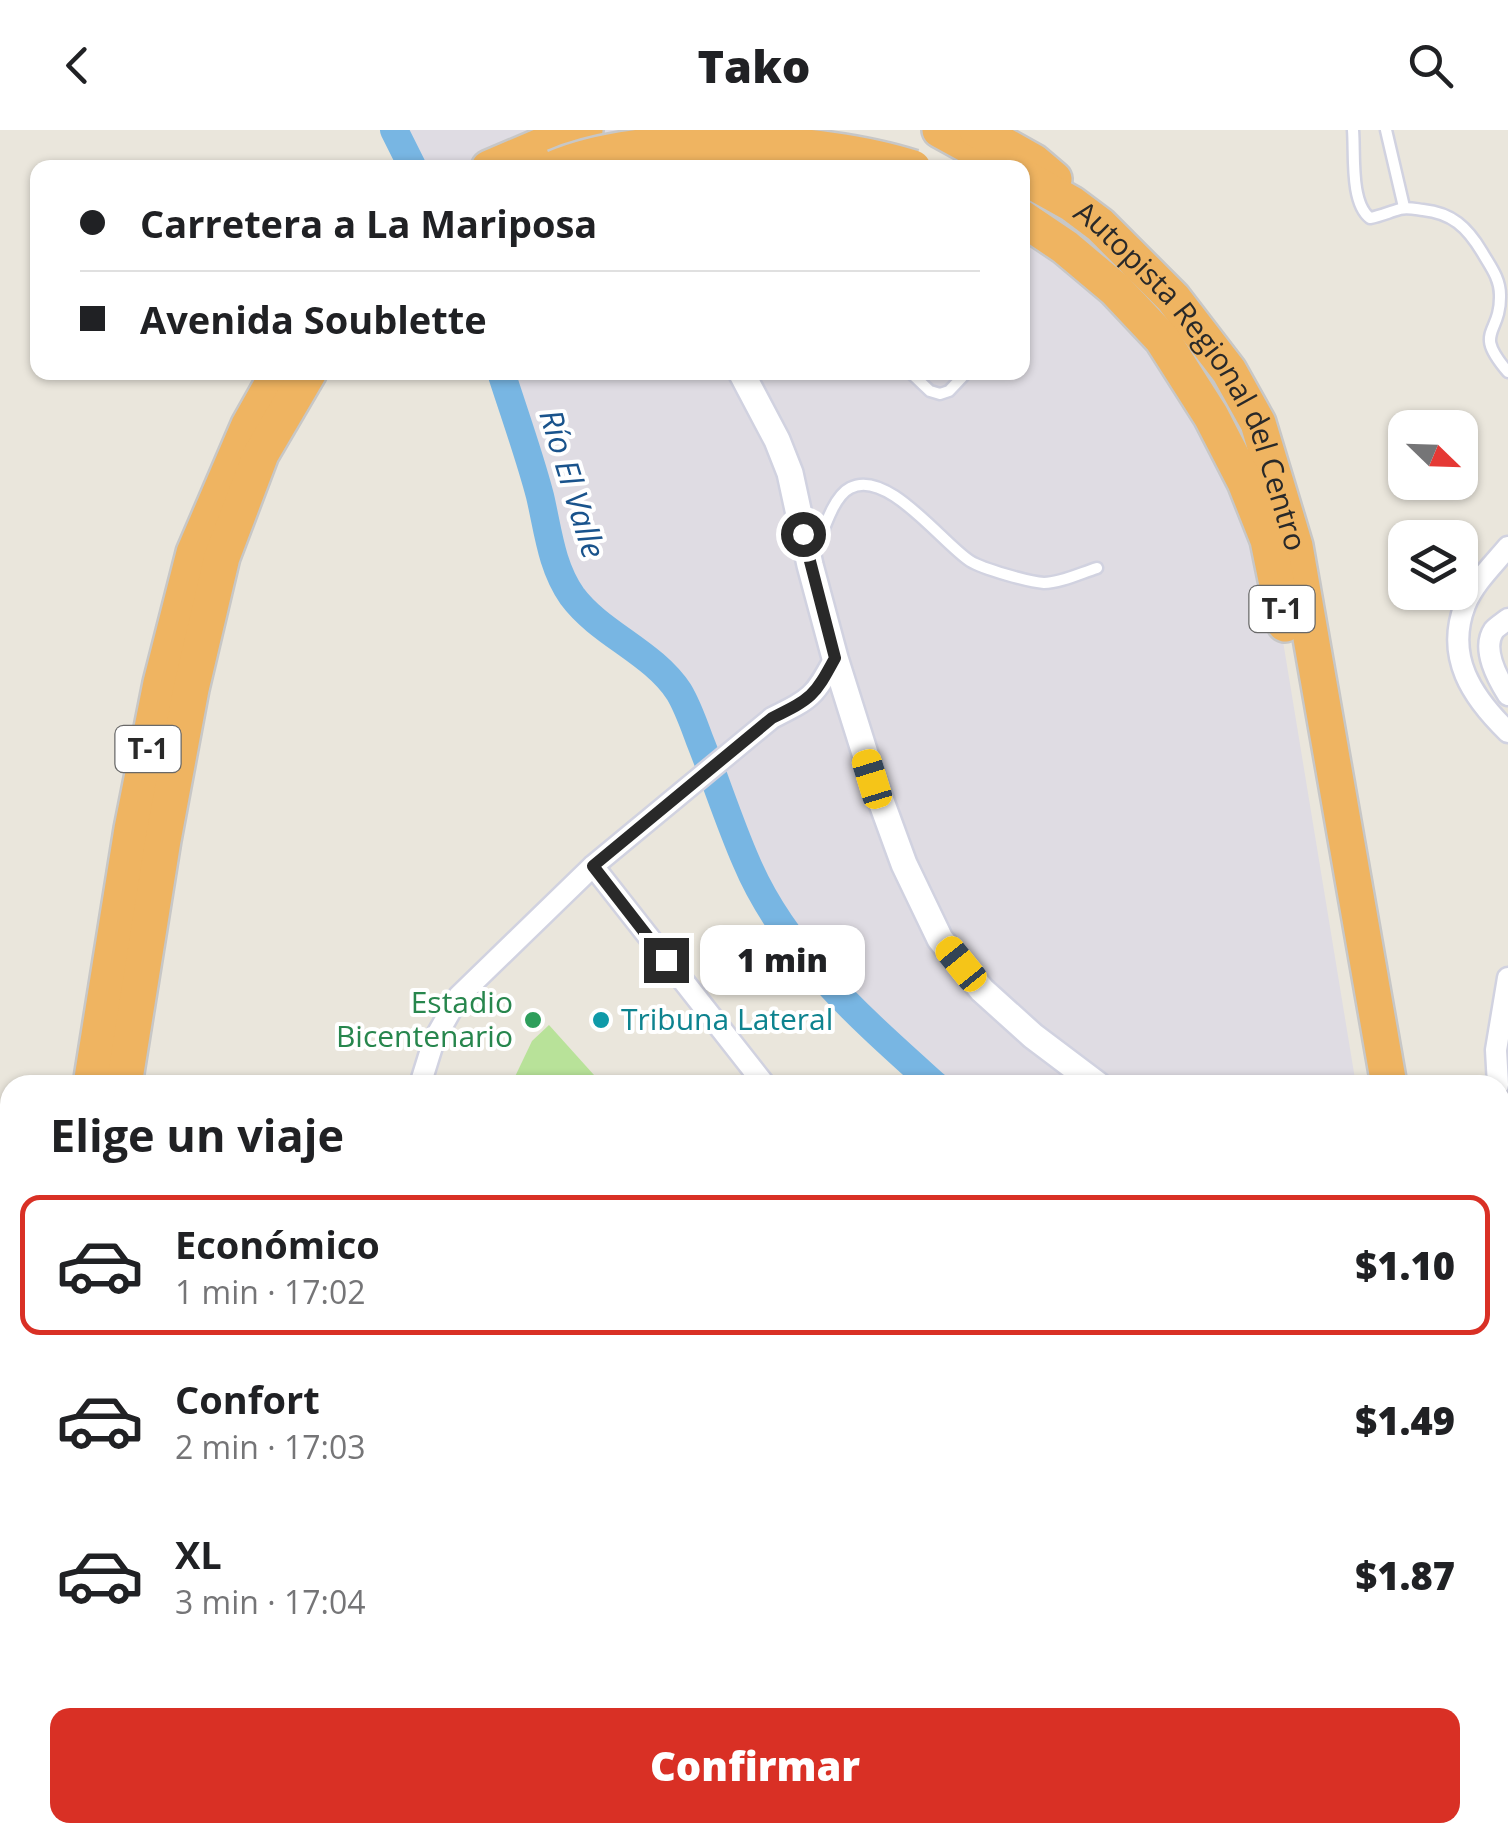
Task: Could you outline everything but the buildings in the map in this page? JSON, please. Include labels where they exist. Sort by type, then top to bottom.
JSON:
[{"type":"highway","points":[[508,160],[585,130]]},
{"type":"highway","points":[[940,130],[974,138],[1029,160]]},
{"type":"highway","points":[[974,138],[999,160]]},
{"type":"highway","points":[[573,160],[614,148],[731,140],[883,160]]},
{"type":"highway","points":[[1030,160],[1058,182],[1072,204]]},
{"type":"highway","name":"Autopista Regional del Centro","points":[[1030,180],[1100,225],[1173,298],[1229,371],[1258,424],[1294,546],[1387,1075]]},
{"type":"highway","name":"Autopista Regional del Centro","points":[[1030,223],[1066,247],[1115,289],[1162,338],[1211,416],[1245,482],[1268,540],[1298,690],[1363,1075]]},
{"type":"highway","name":"T-1","points":[[126,1075],[190,689],[222,557],[276,380]]},
{"type":"highway","name":"T-1","points":[[92,1075],[132,829],[161,682],[194,553],[255,441],[303,380]]},
{"type":"street","points":[[596,130],[615,160]]},
{"type":"street","points":[[745,380],[790,473],[810,565],[872,779],[904,864],[940,939],[982,990],[1085,1075]]},
{"type":"street","points":[[1508,547],[1481,579],[1466,605],[1457,644],[1467,682],[1491,716],[1508,732]]},
{"type":"street","points":[[1508,620],[1494,631],[1489,648],[1508,695]]},
{"type":"street","points":[[423,1075],[434,1040],[459,996],[593,866],[772,718],[805,702],[818,690],[835,658]]},
{"type":"street","points":[[593,866],[757,1075]]},
{"type":"street","points":[[1497,1075],[1496,1050],[1508,978]]},
{"type":"lane","points":[[1354,130],[1357,202],[1363,213],[1370,218],[1404,207],[1439,212],[1456,219],[1472,234],[1496,276],[1500,295],[1488,342],[1508,372]]},
{"type":"lane","points":[[1386,130],[1404,207]]},
{"type":"lane","points":[[918,380],[930,392],[940,394],[959,380]]},
{"type":"lane","points":[[810,565],[837,499],[851,486],[864,485],[883,488],[972,562],[1001,573],[1046,583],[1096,568]]},
{"type":"shaded area","points":[[403,130],[749,130],[753,160],[418,160]]},
{"type":"shaded area","points":[[1030,240],[1116,305],[1226,454],[1281,629],[1354,1075],[920,1075],[856,1018],[804,955],[775,906],[700,740],[672,690],[589,625],[578,610],[565,582],[542,486],[506,380],[1030,380]]},
{"type":"green space","points":[[549,1025],[594,1075],[516,1075],[532,1041]]},
{"type":"waterway","name":"Río El Valle","points":[[394,130],[409,160]]},
{"type":"waterway","name":"Río El Valle","points":[[504,380],[536,480],[555,560],[572,596],[597,621],[655,665],[679,692],[746,861],[781,925],[828,983],[924,1075]]},
{"type":"place","name":"Estadio Bicentenario","points":[[533,1020]]},
{"type":"place","name":"Tribuna Lateral","points":[[601,1020]]},
{"type":"route","points":[[666,960],[593,866],[772,718],[805,702],[818,690],[835,658],[803,534]]}]
